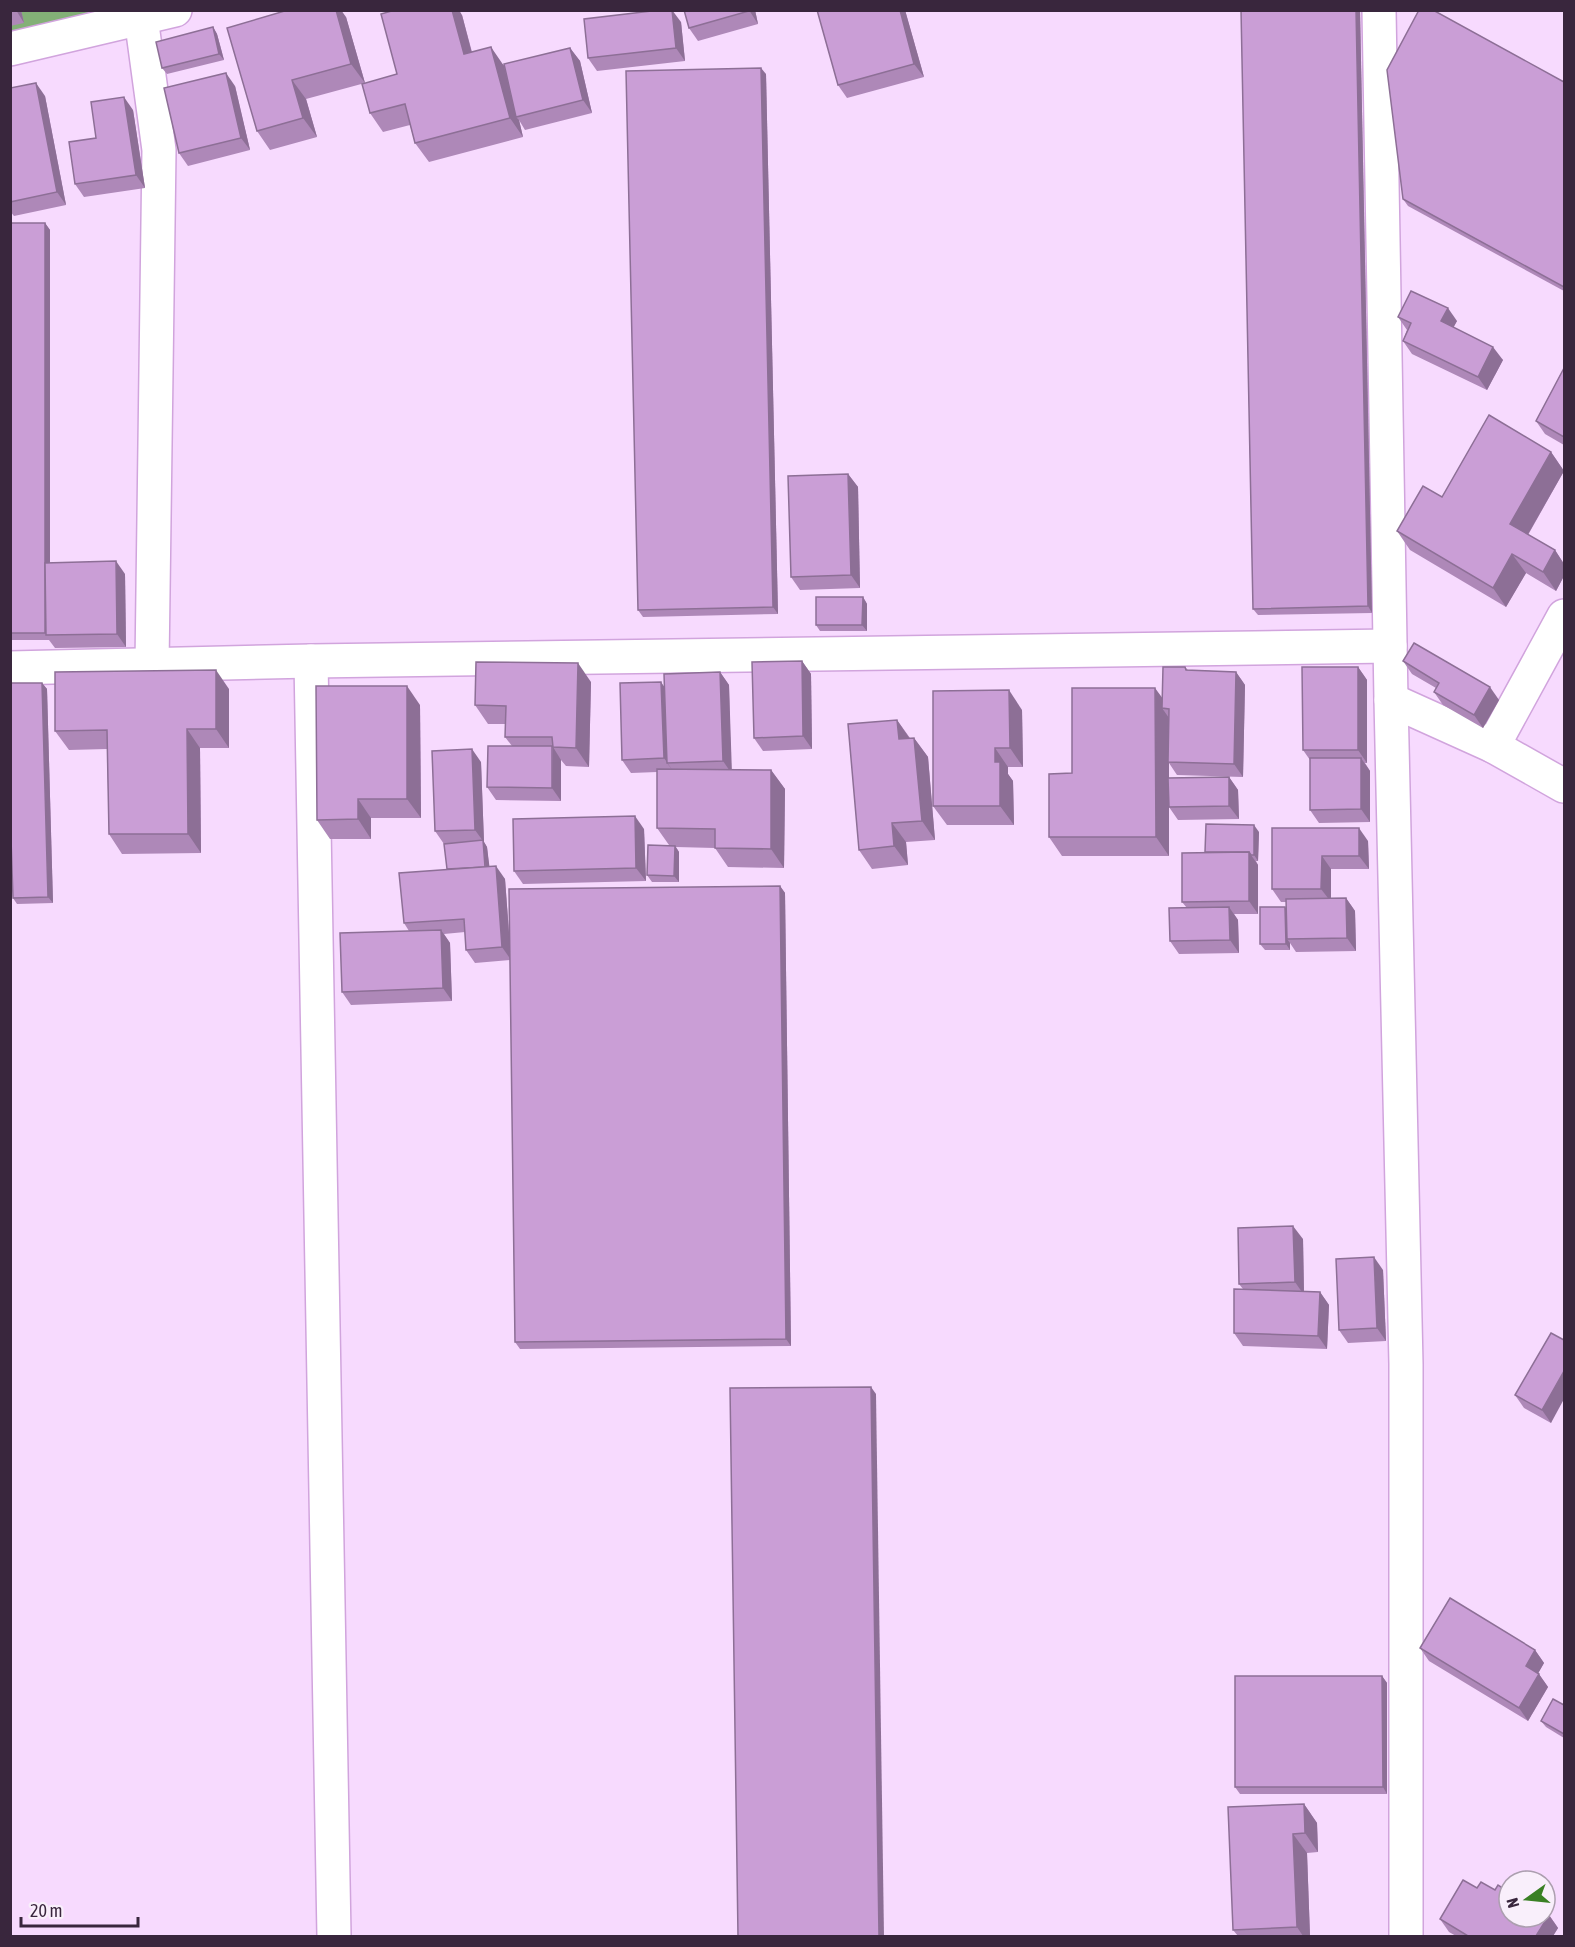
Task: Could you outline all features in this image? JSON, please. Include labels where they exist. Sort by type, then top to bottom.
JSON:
[{"type":"street","points":[[10,48],[141,14],[175,10]]},
{"type":"street","points":[[1379,10],[1406,1364],[1406,1936]]},
{"type":"street","points":[[141,14],[159,150],[152,664]]},
{"type":"street","points":[[1493,746],[1564,616]]},
{"type":"street","points":[[10,668],[311,661],[1390,646]]},
{"type":"street","points":[[311,661],[334,1936]]},
{"type":"street","points":[[1391,700],[1493,746],[1564,786]]},
{"type":"building","points":[[288,10],[336,10],[351,64],[292,80],[303,118],[257,131],[227,28]]},
{"type":"building","points":[[395,10],[452,10],[464,54],[491,47],[510,118],[415,143],[405,104],[370,113],[362,84],[397,74],[381,14]]},
{"type":"building","points":[[672,10],[676,48],[588,58],[584,19]]},
{"type":"building","points":[[684,10],[749,10],[749,11],[689,28]]},
{"type":"building","points":[[817,10],[900,10],[914,64],[838,85]]},
{"type":"building","points":[[1241,10],[1356,10],[1368,606],[1253,609]]},
{"type":"building","points":[[1419,10],[1433,10],[1564,82],[1564,287],[1403,199],[1387,70]]},
{"type":"building","points":[[213,27],[219,54],[162,68],[156,42]]},
{"type":"building","points":[[570,48],[583,100],[516,117],[504,64]]},
{"type":"building","points":[[761,68],[773,607],[638,610],[626,71]]},
{"type":"building","points":[[226,73],[241,138],[179,153],[164,88]]},
{"type":"building","points":[[36,83],[57,192],[10,202],[10,88]]},
{"type":"building","points":[[124,97],[136,175],[75,184],[69,142],[96,138],[91,102]]},
{"type":"building","points":[[10,223],[45,223],[45,633],[10,633]]},
{"type":"building","points":[[1411,291],[1448,308],[1441,321],[1493,347],[1478,377],[1403,341],[1411,323],[1398,317]]},
{"type":"building","points":[[1564,368],[1564,437],[1536,421]]},
{"type":"building","points":[[1489,415],[1551,452],[1510,524],[1555,550],[1543,572],[1512,554],[1493,588],[1397,531],[1423,486],[1442,497]]},
{"type":"building","points":[[848,474],[851,575],[791,577],[788,476]]},
{"type":"building","points":[[116,561],[117,634],[46,635],[45,563]]},
{"type":"building","points":[[816,597],[863,597],[862,625],[816,625]]},
{"type":"building","points":[[1414,643],[1490,687],[1474,715],[1434,692],[1439,683],[1403,661]]},
{"type":"building","points":[[802,661],[803,736],[754,738],[752,662]]},
{"type":"building","points":[[476,662],[578,663],[576,748],[553,747],[552,737],[505,737],[506,706],[475,705]]},
{"type":"building","points":[[1163,667],[1236,672],[1234,764],[1168,762],[1169,709],[1162,708]]},
{"type":"building","points":[[1302,667],[1358,667],[1358,750],[1303,750]]},
{"type":"building","points":[[216,670],[216,729],[187,729],[188,834],[109,834],[107,730],[55,731],[55,672]]},
{"type":"building","points":[[720,672],[723,761],[667,763],[664,674]]},
{"type":"building","points":[[661,682],[664,758],[622,760],[620,683]]},
{"type":"building","points":[[10,683],[42,683],[48,897],[13,898]]},
{"type":"building","points":[[316,686],[407,686],[407,799],[358,799],[358,819],[317,820]]},
{"type":"building","points":[[1072,688],[1155,688],[1156,837],[1049,837],[1049,774],[1072,773]]},
{"type":"building","points":[[1009,690],[1010,748],[995,748],[995,762],[1000,762],[1000,806],[933,806],[933,691]]},
{"type":"building","points":[[897,720],[899,739],[914,738],[922,821],[892,823],[894,846],[859,850],[848,724]]},
{"type":"building","points":[[488,746],[552,746],[552,788],[487,787]]},
{"type":"building","points":[[472,749],[475,830],[435,831],[432,751]]},
{"type":"building","points":[[1310,758],[1361,758],[1361,809],[1310,810]]},
{"type":"building","points":[[657,769],[771,770],[771,849],[715,848],[715,829],[657,828]]},
{"type":"building","points":[[1229,777],[1229,806],[1169,807],[1168,778]]},
{"type":"building","points":[[635,816],[636,868],[514,871],[513,819]]},
{"type":"building","points":[[1206,824],[1254,825],[1254,855],[1249,852],[1205,852]]},
{"type":"building","points":[[1272,828],[1359,828],[1359,856],[1322,856],[1321,889],[1272,889]]},
{"type":"building","points":[[483,840],[485,867],[447,869],[444,844]]},
{"type":"building","points":[[648,845],[675,846],[674,876],[647,875]]},
{"type":"building","points":[[1249,852],[1249,901],[1182,902],[1182,853]]},
{"type":"building","points":[[496,866],[502,947],[466,950],[464,919],[404,923],[399,873]]},
{"type":"building","points":[[780,886],[786,1339],[515,1342],[509,889]]},
{"type":"building","points":[[1346,898],[1347,938],[1287,939],[1286,899]]},
{"type":"building","points":[[1229,907],[1230,940],[1170,941],[1169,908]]},
{"type":"building","points":[[1260,907],[1285,907],[1286,944],[1260,944]]},
{"type":"building","points":[[441,930],[443,988],[342,992],[340,933]]},
{"type":"building","points":[[1293,1226],[1295,1282],[1239,1284],[1238,1228]]},
{"type":"building","points":[[1374,1257],[1377,1328],[1339,1330],[1336,1259]]},
{"type":"building","points":[[1234,1289],[1320,1292],[1318,1336],[1234,1333]]},
{"type":"building","points":[[1551,1333],[1564,1340],[1564,1371],[1542,1410],[1515,1395]]},
{"type":"building","points":[[871,1387],[879,1936],[738,1936],[730,1388]]},
{"type":"building","points":[[1450,1598],[1535,1650],[1526,1666],[1539,1674],[1519,1708],[1420,1648]]},
{"type":"building","points":[[1235,1676],[1382,1676],[1383,1787],[1235,1787]]},
{"type":"building","points":[[1553,1699],[1564,1705],[1564,1734],[1541,1721]]},
{"type":"building","points":[[1304,1804],[1305,1833],[1293,1834],[1297,1927],[1233,1930],[1228,1807]]},
{"type":"building","points":[[1463,1880],[1477,1888],[1481,1882],[1495,1890],[1497,1887],[1497,1929],[1540,1929],[1536,1936],[1468,1936],[1440,1919]]},
{"type":"waterway","points":[[10,31],[92,10]]}]
